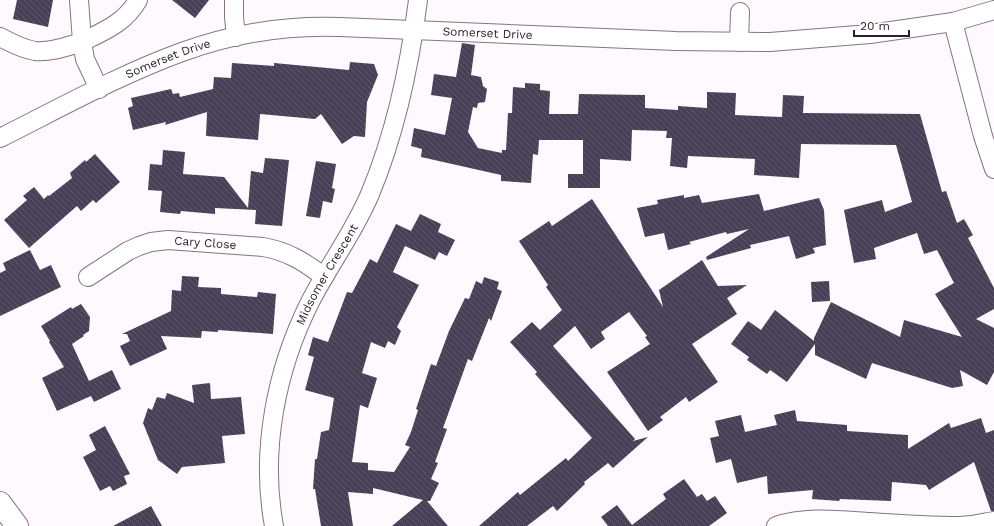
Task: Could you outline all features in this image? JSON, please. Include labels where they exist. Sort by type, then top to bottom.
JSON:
[{"type":"main road","points":[[0,503],[17,526]]},
{"type":"street","points":[[79,0],[84,50],[99,89]]},
{"type":"street","points":[[0,37],[9,43],[36,51],[84,50],[132,11],[138,0]]},
{"type":"street","points":[[234,0],[236,37]]},
{"type":"street","name":"Midsomer Crescent","points":[[274,526],[269,464],[271,431],[276,400],[285,365],[302,320],[324,276],[340,252],[357,221],[372,189],[389,138],[408,65],[418,0]]},
{"type":"street","name":"Somerset Drive","points":[[0,138],[149,65],[209,43],[279,30],[313,26],[676,41],[770,42],[855,36],[953,22],[994,10]]},
{"type":"street","points":[[739,42],[740,12]]},
{"type":"street","points":[[953,22],[983,136],[994,169]]},
{"type":"street","name":"Cary Close","points":[[88,277],[116,258],[139,246],[151,242],[168,240],[263,247],[277,250],[293,256],[324,276]]},
{"type":"street","points":[[776,526],[788,522],[805,520],[840,520],[958,526],[994,521]]},
{"type":"building","points":[[17,0],[53,0],[48,27],[13,19]]},
{"type":"building","points":[[172,0],[209,0],[195,18]]},
{"type":"building","points":[[462,43],[475,45],[471,75],[481,77],[483,86],[487,89],[485,102],[478,103],[477,108],[473,107],[468,132],[478,148],[502,153],[502,150],[506,150],[508,113],[512,113],[513,87],[525,88],[525,83],[540,84],[540,90],[550,91],[549,114],[578,114],[579,94],[645,95],[645,108],[678,110],[678,106],[707,108],[707,92],[736,93],[735,115],[782,117],[783,95],[804,96],[803,113],[920,114],[942,192],[946,191],[957,223],[964,219],[973,235],[968,238],[994,288],[994,309],[976,319],[994,328],[994,372],[987,385],[960,370],[963,386],[952,388],[872,363],[866,379],[815,355],[815,344],[787,382],[770,370],[767,374],[747,360],[749,357],[731,344],[748,321],[761,330],[775,310],[814,341],[831,302],[900,337],[904,320],[962,337],[935,294],[954,283],[937,250],[924,254],[917,233],[874,248],[876,259],[854,263],[844,210],[882,200],[885,212],[912,202],[896,145],[801,144],[799,178],[754,175],[755,159],[688,156],[687,168],[670,166],[672,138],[666,138],[667,131],[632,130],[631,161],[600,159],[600,188],[568,188],[568,174],[583,174],[583,140],[539,140],[538,155],[533,154],[531,183],[501,181],[501,175],[421,157],[422,149],[411,146],[414,128],[445,135],[452,98],[431,95],[434,74],[456,77]]},
{"type":"building","points":[[350,62],[374,64],[378,75],[367,102],[365,137],[354,136],[342,144],[321,114],[315,119],[260,114],[258,140],[206,136],[207,112],[165,125],[166,122],[133,130],[128,108],[133,106],[131,98],[171,89],[173,94],[179,93],[180,97],[213,89],[214,77],[231,78],[232,63],[274,66],[274,63],[349,70]]},
{"type":"building","points":[[163,150],[185,152],[183,174],[224,177],[248,208],[251,171],[263,173],[265,158],[289,160],[282,226],[255,224],[256,210],[215,208],[215,214],[181,211],[180,214],[160,212],[162,191],[148,190],[150,164],[162,165]]},
{"type":"building","points":[[95,154],[120,182],[96,203],[93,200],[81,211],[77,206],[29,248],[4,220],[27,200],[23,196],[34,187],[44,199],[72,178],[70,173],[85,160],[86,162]]},
{"type":"building","points":[[316,161],[336,164],[332,188],[335,189],[332,203],[323,201],[320,218],[306,216]]},
{"type":"building","points":[[759,194],[764,211],[819,198],[824,210],[826,245],[813,248],[815,253],[796,259],[789,236],[750,245],[751,248],[707,260],[706,257],[749,229],[727,234],[726,232],[689,242],[691,244],[668,250],[664,233],[645,237],[637,208],[658,204],[657,200],[684,195],[684,198],[699,195],[702,203]]},
{"type":"building","points":[[592,199],[663,307],[659,290],[702,260],[718,286],[747,285],[727,298],[737,314],[692,344],[718,382],[689,402],[686,397],[660,417],[663,420],[648,431],[607,372],[650,344],[645,337],[647,336],[629,312],[601,332],[605,339],[591,349],[575,326],[553,346],[635,439],[633,441],[648,437],[613,468],[608,463],[584,482],[585,484],[557,511],[553,506],[527,526],[479,526],[518,492],[520,495],[566,458],[568,461],[592,438],[535,374],[537,372],[510,342],[532,322],[540,330],[562,310],[546,287],[548,285],[519,241],[549,221],[552,226]]},
{"type":"building","points":[[420,214],[441,224],[438,232],[455,240],[447,256],[439,252],[435,260],[405,246],[393,272],[419,285],[397,327],[401,331],[395,345],[388,341],[385,348],[371,342],[362,373],[377,378],[368,408],[360,405],[352,462],[368,463],[368,470],[394,472],[410,447],[405,445],[411,432],[418,410],[416,409],[431,364],[436,366],[449,331],[465,298],[469,299],[476,281],[482,284],[484,277],[499,282],[497,289],[502,291],[491,321],[489,318],[472,361],[468,359],[443,428],[447,429],[435,462],[438,463],[431,479],[439,483],[430,501],[427,501],[448,526],[392,526],[423,500],[373,488],[373,494],[348,492],[353,526],[321,526],[315,489],[313,489],[315,459],[317,459],[321,432],[329,430],[334,398],[305,390],[314,357],[308,355],[313,337],[328,342],[347,292],[352,293],[370,259],[377,263],[396,224],[411,231]]},
{"type":"building","points":[[30,250],[40,270],[51,265],[61,287],[0,316],[0,273],[6,270],[3,263]]},
{"type":"building","points":[[182,276],[199,277],[198,287],[221,288],[221,294],[257,297],[258,292],[276,294],[273,334],[218,330],[218,332],[202,331],[201,338],[161,336],[167,349],[130,366],[120,346],[130,341],[127,334],[122,334],[171,311],[172,290],[181,291]]},
{"type":"building","points":[[829,281],[830,301],[812,302],[811,282]]},
{"type":"building","points":[[81,304],[90,317],[89,331],[72,344],[89,381],[112,370],[121,389],[94,402],[91,396],[57,411],[42,378],[64,367],[41,326],[71,307],[72,309]]},
{"type":"building","points":[[210,383],[211,399],[241,397],[245,434],[222,436],[225,463],[182,467],[177,474],[158,460],[143,423],[148,408],[152,410],[157,397],[165,399],[167,393],[194,403],[192,385]]},
{"type":"building","points":[[795,410],[797,421],[847,425],[847,431],[908,435],[908,449],[949,423],[951,428],[981,418],[986,433],[994,430],[994,511],[991,511],[974,462],[929,490],[926,485],[892,482],[891,501],[840,499],[839,501],[812,499],[813,490],[768,494],[767,476],[737,483],[731,459],[716,463],[710,438],[719,436],[715,421],[741,415],[745,432],[777,425],[774,415]]},
{"type":"building","points":[[105,426],[130,474],[124,476],[127,484],[113,491],[110,486],[100,491],[83,457],[96,450],[89,435]]},
{"type":"building","points":[[684,479],[697,497],[702,494],[707,501],[715,496],[727,513],[709,526],[608,526],[601,517],[617,505],[632,525],[666,499],[663,494]]},
{"type":"building","points":[[151,506],[162,526],[113,526]]}]
